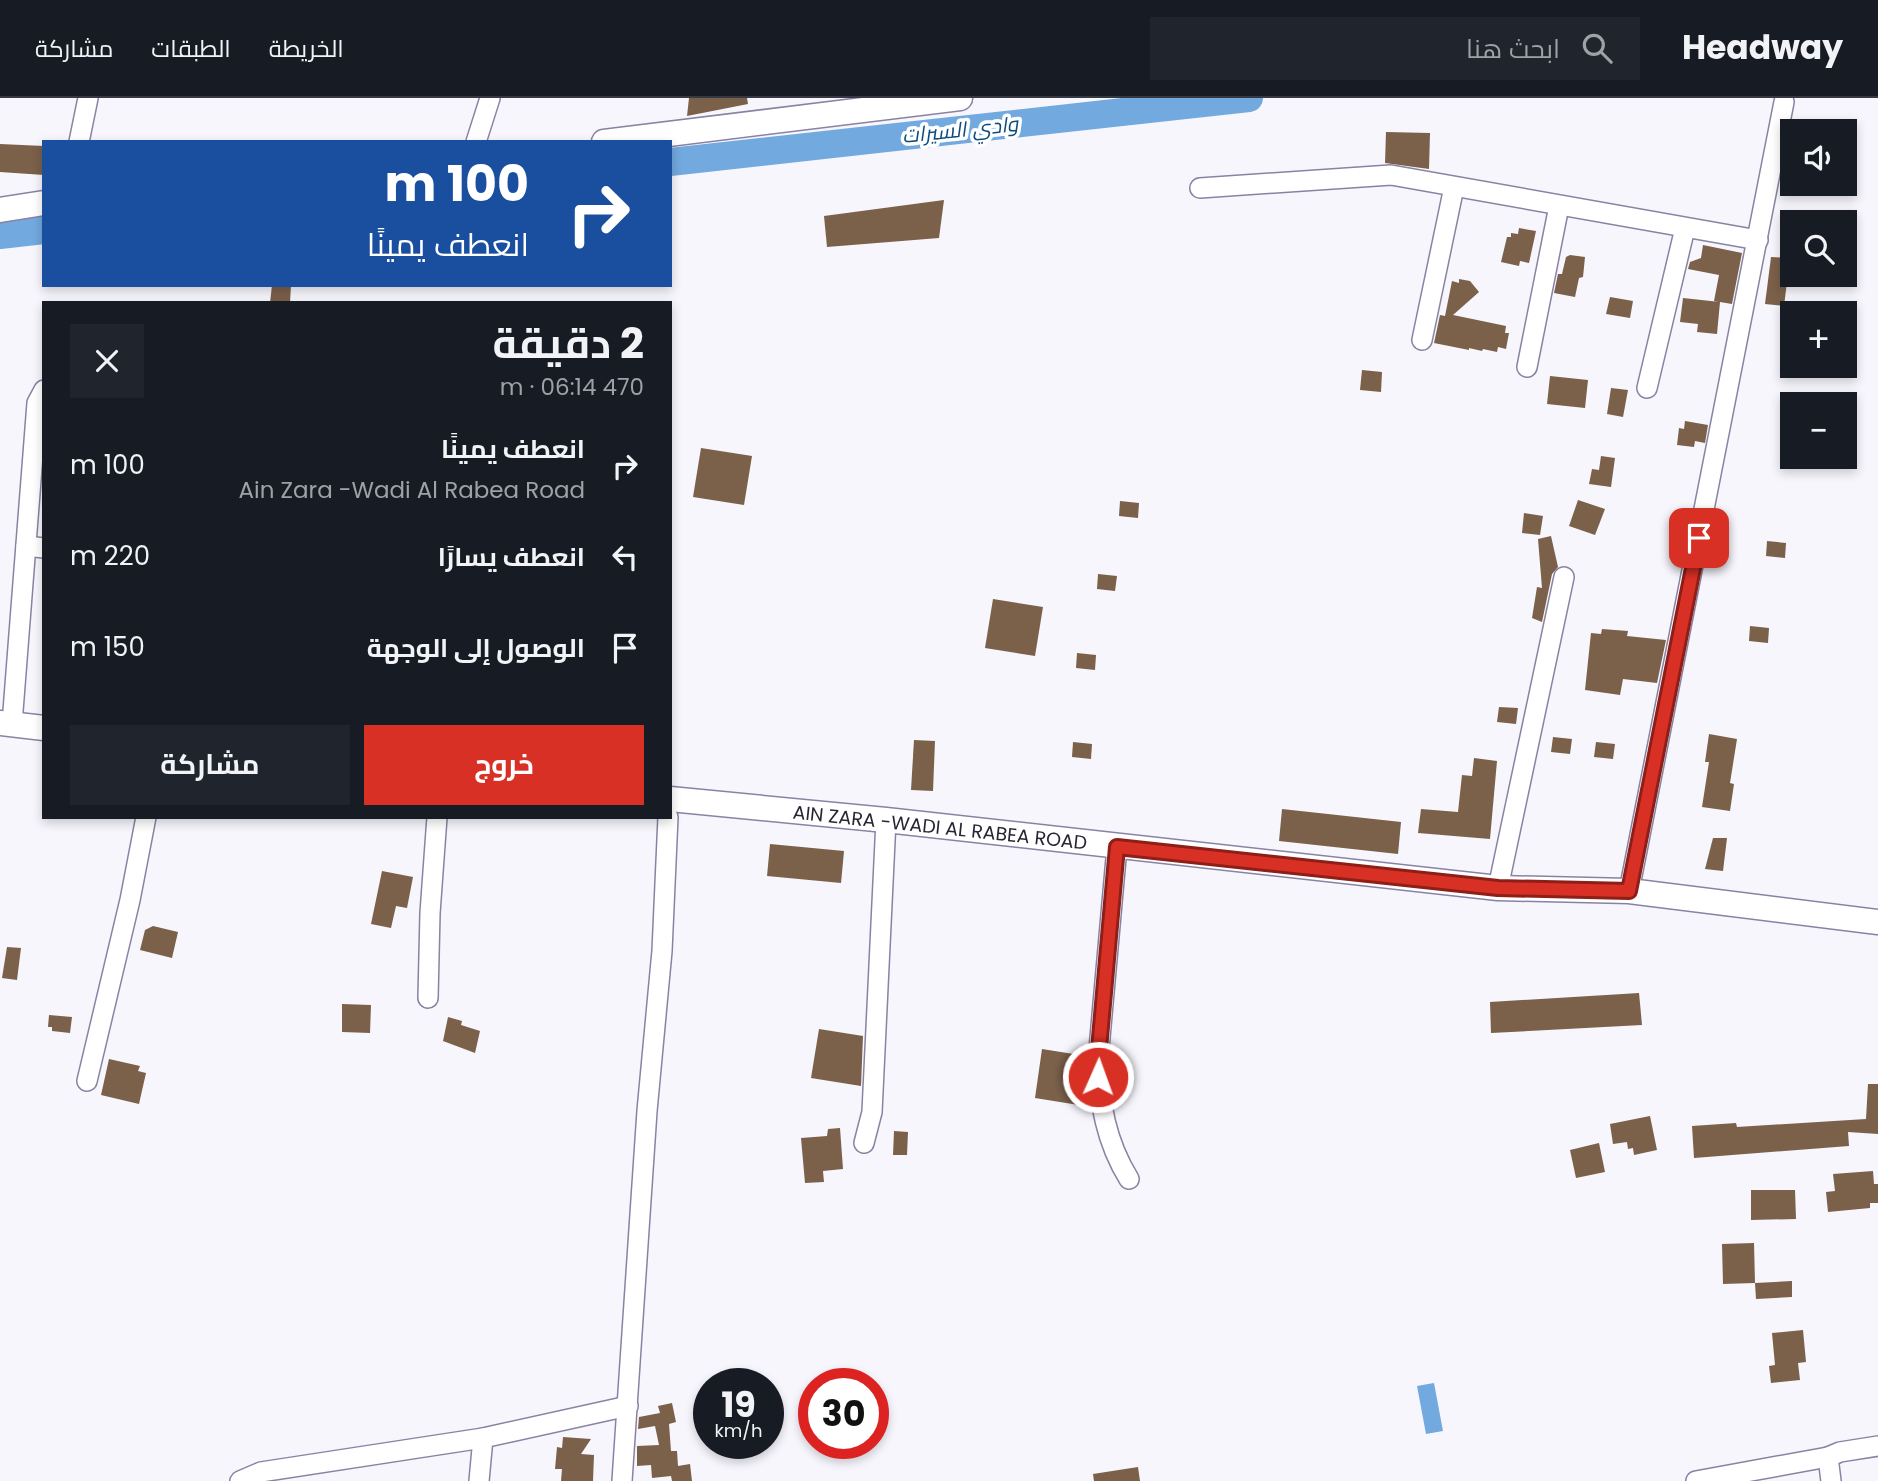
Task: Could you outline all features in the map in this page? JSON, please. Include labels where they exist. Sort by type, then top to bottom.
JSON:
[{"type":"main road","points":[[617,140],[838,106],[960,98]]},
{"type":"main road","points":[[0,210],[42,203]]},
{"type":"main road","points":[[6,724],[42,728]]},
{"type":"main road","name":"AIN ZARA -WADI AL RABEA ROAD","points":[[672,799],[886,820],[1498,888],[1629,891],[1878,922]]},
{"type":"street","points":[[79,140],[88,98]]},
{"type":"street","points":[[477,140],[490,98]]},
{"type":"street","points":[[1629,891],[1784,102]]},
{"type":"street","points":[[1200,188],[1391,175],[1758,240]]},
{"type":"street","points":[[1422,340],[1454,187]]},
{"type":"street","points":[[1527,367],[1559,206]]},
{"type":"street","points":[[1647,388],[1685,228]]},
{"type":"street","points":[[6,724],[35,547],[37,402],[42,393]]},
{"type":"street","points":[[1498,888],[1564,577]]},
{"type":"street","points":[[87,1081],[127,913],[146,819]]},
{"type":"street","points":[[428,998],[430,913],[437,819]]},
{"type":"street","points":[[622,1481],[647,1111],[662,951],[668,819]]},
{"type":"street","points":[[863,1143],[872,1112],[886,820]]},
{"type":"street","points":[[1117,847],[1098,1060],[1099,1094],[1105,1124],[1117,1160],[1129,1179]]},
{"type":"street","points":[[240,1481],[261,1472],[482,1438],[628,1406]]},
{"type":"street","points":[[480,1481],[482,1438]]},
{"type":"street","points":[[1696,1481],[1878,1446]]},
{"type":"street","points":[[1829,1457],[1830,1481]]},
{"type":"water","points":[[1434,1383],[1443,1431],[1426,1434],[1417,1386]]},
{"type":"building","points":[[689,98],[747,98],[748,104],[687,116]]},
{"type":"building","points":[[1386,132],[1430,133],[1429,169],[1385,163]]},
{"type":"building","points":[[0,144],[42,146],[42,175],[0,172]]},
{"type":"building","points":[[944,200],[939,238],[827,247],[824,216]]},
{"type":"building","points":[[1519,228],[1536,231],[1529,263],[1520,261],[1519,266],[1501,262],[1507,237],[1511,237],[1511,233],[1518,234]]},
{"type":"building","points":[[1703,245],[1742,253],[1732,304],[1714,301],[1719,275],[1688,269],[1690,262],[1701,258]]},
{"type":"building","points":[[1566,257],[1585,257],[1583,277],[1579,278],[1575,297],[1554,293],[1558,274],[1562,274]]},
{"type":"building","points":[[1771,257],[1780,257],[1780,287],[1786,287],[1785,301],[1780,301],[1780,306],[1765,304]]},
{"type":"building","points":[[1459,279],[1470,281],[1479,292],[1453,315],[1506,326],[1505,333],[1509,333],[1506,349],[1498,347],[1497,352],[1469,350],[1434,343],[1440,315],[1445,316],[1452,281],[1459,283]]},
{"type":"building","points":[[272,287],[291,287],[290,301],[270,301]]},
{"type":"building","points":[[1610,297],[1633,301],[1630,318],[1606,314]]},
{"type":"building","points":[[1683,298],[1720,302],[1717,334],[1697,332],[1698,324],[1680,322]]},
{"type":"building","points":[[1362,370],[1382,372],[1381,392],[1360,390]]},
{"type":"building","points":[[1550,376],[1588,380],[1585,408],[1547,404]]},
{"type":"building","points":[[1611,388],[1628,390],[1623,417],[1607,414]]},
{"type":"building","points":[[1685,421],[1708,425],[1705,443],[1695,441],[1694,447],[1677,445],[1679,428],[1684,429]]},
{"type":"building","points":[[701,448],[752,456],[744,505],[693,497]]},
{"type":"building","points":[[1601,456],[1615,458],[1611,487],[1589,484],[1592,469],[1599,470]]},
{"type":"building","points":[[1578,500],[1605,509],[1595,535],[1569,526]]},
{"type":"building","points":[[1120,501],[1139,503],[1138,518],[1119,516]]},
{"type":"building","points":[[1524,513],[1543,516],[1540,535],[1522,533]]},
{"type":"building","points":[[1551,536],[1558,567],[1552,574],[1542,622],[1532,618],[1537,587],[1542,588],[1538,539]]},
{"type":"building","points":[[1767,541],[1786,543],[1785,558],[1766,556]]},
{"type":"building","points":[[1098,574],[1117,576],[1115,591],[1097,589]]},
{"type":"building","points":[[993,599],[1043,607],[1035,656],[985,648]]},
{"type":"building","points":[[1750,626],[1769,628],[1768,643],[1749,641]]},
{"type":"building","points":[[1602,629],[1628,631],[1627,636],[1666,640],[1657,683],[1623,679],[1620,695],[1585,690],[1591,633],[1601,634]]},
{"type":"building","points":[[1077,653],[1096,655],[1095,670],[1076,668]]},
{"type":"building","points":[[1499,707],[1518,708],[1516,724],[1497,722]]},
{"type":"building","points":[[1709,734],[1737,739],[1730,783],[1734,784],[1730,811],[1702,807],[1709,762],[1705,762]]},
{"type":"building","points":[[1553,737],[1572,739],[1570,754],[1551,752]]},
{"type":"building","points":[[914,740],[935,741],[933,791],[911,790]]},
{"type":"building","points":[[1073,742],[1092,744],[1091,759],[1072,757]]},
{"type":"building","points":[[1596,742],[1615,744],[1613,759],[1594,757]]},
{"type":"building","points":[[1474,758],[1497,761],[1490,839],[1418,833],[1421,809],[1458,812],[1462,775],[1472,776]]},
{"type":"building","points":[[1282,809],[1401,822],[1398,854],[1279,841]]},
{"type":"building","points":[[1713,838],[1727,838],[1723,871],[1705,869]]},
{"type":"building","points":[[770,844],[844,851],[841,883],[767,876]]},
{"type":"building","points":[[382,871],[413,877],[407,908],[396,906],[391,928],[371,924]]},
{"type":"building","points":[[153,926],[178,932],[172,958],[140,950],[145,930]]},
{"type":"building","points":[[7,947],[21,948],[17,980],[2,978]]},
{"type":"building","points":[[1639,993],[1642,1025],[1491,1033],[1490,1002]]},
{"type":"building","points":[[342,1004],[371,1005],[370,1033],[342,1032]]},
{"type":"building","points":[[49,1015],[72,1017],[70,1033],[52,1031],[52,1027],[48,1027]]},
{"type":"building","points":[[448,1017],[462,1021],[461,1025],[480,1031],[475,1053],[443,1041]]},
{"type":"building","points":[[819,1029],[863,1036],[861,1086],[811,1078]]},
{"type":"building","points":[[1042,1049],[1086,1056],[1088,1090],[1085,1106],[1035,1098]]},
{"type":"building","points":[[109,1059],[140,1066],[138,1071],[146,1073],[139,1104],[101,1095]]},
{"type":"building","points":[[1868,1084],[1878,1084],[1878,1134],[1848,1132],[1849,1146],[1694,1158],[1692,1126],[1736,1123],[1737,1127],[1866,1119]]},
{"type":"building","points":[[1650,1116],[1657,1150],[1634,1155],[1633,1148],[1628,1149],[1627,1142],[1613,1144],[1610,1124]]},
{"type":"building","points":[[840,1128],[843,1169],[823,1171],[824,1182],[805,1183],[801,1138],[827,1136],[828,1129]]},
{"type":"building","points":[[894,1131],[908,1132],[907,1155],[893,1155]]},
{"type":"building","points":[[1599,1143],[1605,1172],[1576,1178],[1570,1150]]},
{"type":"building","points":[[1873,1171],[1874,1184],[1878,1184],[1878,1203],[1870,1203],[1870,1208],[1828,1212],[1826,1192],[1835,1191],[1833,1174]]},
{"type":"building","points":[[1751,1190],[1795,1190],[1796,1219],[1751,1220]]},
{"type":"building","points":[[1754,1243],[1755,1283],[1723,1284],[1722,1244]]},
{"type":"building","points":[[1792,1281],[1792,1297],[1756,1299],[1755,1283]]},
{"type":"building","points":[[1803,1330],[1806,1362],[1798,1363],[1800,1380],[1771,1383],[1769,1366],[1775,1365],[1772,1333]]},
{"type":"building","points":[[672,1403],[676,1422],[669,1424],[671,1451],[677,1451],[678,1466],[690,1464],[692,1481],[672,1481],[671,1476],[652,1478],[651,1465],[637,1466],[637,1446],[659,1445],[655,1426],[638,1429],[639,1417],[660,1413],[658,1406]]},
{"type":"building","points":[[563,1437],[591,1439],[581,1454],[594,1455],[593,1481],[561,1481],[562,1469],[555,1469],[557,1447],[562,1448]]},
{"type":"building","points":[[1138,1467],[1140,1481],[1094,1481],[1093,1474]]},
{"type":"waterway","name":"وادي السيرات","points":[[672,162],[1249,98]]},
{"type":"waterway","name":"وادي السيرات","points":[[0,235],[42,230]]},
{"type":"route","points":[[1098,1077],[1117,847],[1498,888],[1629,891],[1699,538]]}]
